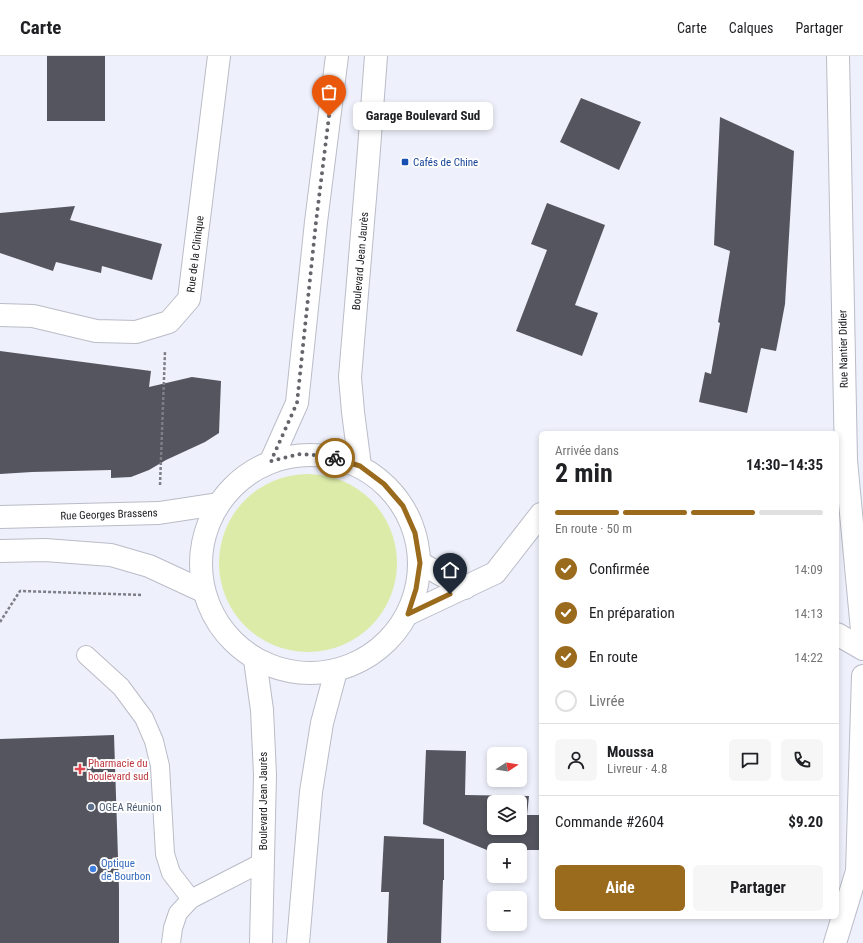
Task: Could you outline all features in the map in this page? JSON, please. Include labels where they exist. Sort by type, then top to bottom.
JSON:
[{"type":"main road","name":"Rue de la Clinique","points":[[0,315],[33,316],[96,331],[136,332],[169,322],[189,299],[220,56]]},
{"type":"main road","points":[[271,461],[297,403],[316,222],[337,56]]},
{"type":"main road","name":"Boulevard Jean Jaurès","points":[[360,466],[350,377],[376,56]]},
{"type":"main road","name":"Rue Nantier Didier","points":[[838,56],[846,460],[863,641]]},
{"type":"main road","points":[[300,454],[331,456],[360,466],[384,484],[403,506],[415,533],[420,563],[416,589],[408,614],[390,640],[365,659],[336,671],[308,675],[280,671],[255,660],[232,642],[214,618],[203,591],[200,561],[203,539],[218,504],[241,478],[271,461],[300,454]]},
{"type":"main road","name":"Rue Georges Brassens","points":[[0,517],[159,513],[218,504]]},
{"type":"main road","points":[[408,614],[495,573],[539,517]]},
{"type":"main road","points":[[0,551],[45,550],[111,555],[149,566],[203,591]]},
{"type":"main road","points":[[420,563],[464,588]]},
{"type":"main road","points":[[839,635],[863,649]]},
{"type":"main road","name":"Boulevard Jean Jaurès","points":[[255,660],[262,710],[265,775],[261,943]]},
{"type":"main road","points":[[298,943],[311,792],[322,723],[336,671]]},
{"type":"main road","points":[[835,943],[857,871],[863,676]]},
{"type":"lane","points":[[86,655],[121,687],[144,718],[154,741],[160,766],[165,854],[171,873],[191,899]]},
{"type":"lane","points":[[171,943],[172,928],[178,913],[191,899],[263,862]]},
{"type":"path","points":[[159,513],[164,359]]},
{"type":"path","points":[[0,622],[20,591],[149,596]]},
{"type":"green space","points":[[299,474],[317,474],[334,477],[350,484],[365,494],[377,506],[387,521],[394,537],[397,563],[396,580],[391,597],[377,620],[365,632],[350,642],[334,649],[317,652],[299,652],[282,649],[266,642],[251,632],[239,620],[229,605],[222,589],[219,572],[219,554],[222,537],[229,521],[239,506],[251,494],[266,484],[282,477]]},
{"type":"building","points":[[47,56],[105,56],[105,121],[47,121]]},
{"type":"building","points":[[581,98],[641,122],[619,170],[560,142]]},
{"type":"building","points":[[720,117],[794,151],[785,304],[776,351],[761,348],[747,413],[699,402],[705,372],[711,374],[730,251],[714,245]]},
{"type":"building","points":[[547,203],[605,225],[575,305],[598,313],[582,356],[516,331],[547,250],[531,244]]},
{"type":"building","points":[[75,206],[70,220],[162,244],[152,280],[102,266],[101,273],[56,262],[53,271],[0,253],[0,213]]},
{"type":"building","points":[[0,351],[151,371],[149,387],[192,377],[221,381],[219,433],[205,442],[166,460],[149,470],[131,477],[111,478],[111,470],[0,474]]},
{"type":"building","points":[[114,735],[119,888],[119,943],[0,943],[0,739]]},
{"type":"building","points":[[426,750],[466,751],[465,795],[487,795],[487,835],[527,835],[527,815],[539,815],[539,850],[527,850],[527,843],[487,843],[487,850],[423,824]]},
{"type":"building","points":[[527,796],[529,796],[527,815]]},
{"type":"building","points":[[384,836],[444,839],[441,943],[387,943],[389,892],[381,892]]},
{"type":"way so far","points":[[329,116],[297,403],[271,461],[300,454],[331,456],[335,458]]},
{"type":"place","name":"Garage Boulevard Sud","points":[[329,116]]},
{"type":"place","name":"Cafés de Chine","points":[[405,162]]},
{"type":"place","name":"Pharmacie du boulevard sud","points":[[80,769]]},
{"type":"place","name":"OGEA Réunion","points":[[91,807]]},
{"type":"place","name":"Optique de Bourbon","points":[[93,869]]},
{"type":"route","points":[[335,458],[360,466],[384,484],[403,506],[415,533],[420,563],[416,589],[408,614],[450,594]]}]
